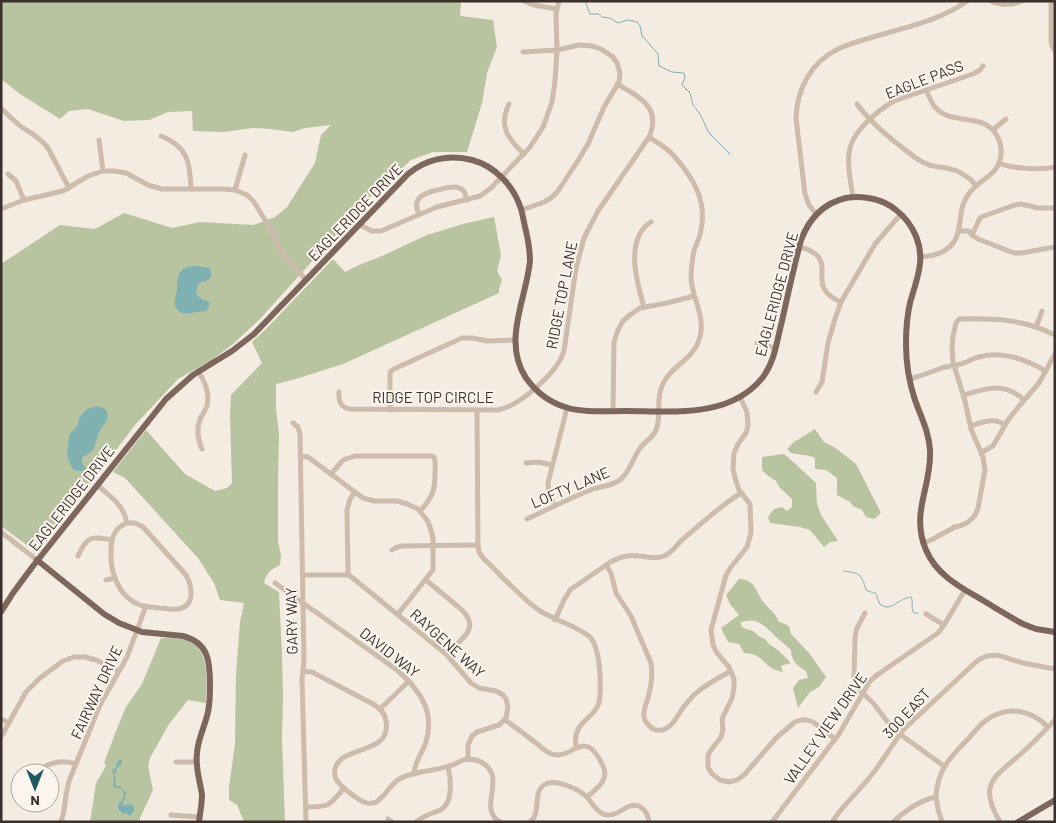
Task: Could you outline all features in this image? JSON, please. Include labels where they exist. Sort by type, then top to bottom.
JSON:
[{"type":"main road","name":"EAGLERIDGE DRIVE","points":[[1,612],[37,560],[166,399],[198,371],[232,351],[254,334],[408,174],[418,166],[429,162],[446,158],[458,158],[478,162],[489,167],[502,177],[514,193],[522,210],[530,256],[516,326],[517,356],[526,378],[534,388],[544,398],[567,408],[614,411],[702,410],[740,397],[762,379],[770,366],[776,348],[799,247],[808,225],[816,214],[834,202],[853,197],[864,197],[880,201],[902,214],[912,227],[920,248],[919,273],[909,308],[906,328],[906,354],[915,399],[926,428],[929,445],[929,467],[919,515],[923,543],[929,558],[948,579],[1023,624],[1036,629],[1055,632]]},
{"type":"main road","points":[[37,560],[104,614],[119,623],[137,630],[189,638],[198,643],[207,655],[210,669],[209,703],[198,744],[196,762],[202,796],[199,820]]},
{"type":"main road","points":[[1018,822],[1055,800]]},
{"type":"street","points":[[524,1],[556,9]]},
{"type":"street","points":[[360,224],[372,231],[381,231],[437,207],[484,194],[524,154],[540,133],[550,108],[555,81],[557,50],[556,9],[559,1]]},
{"type":"street","points":[[816,214],[809,206],[805,194],[796,118],[800,93],[808,76],[820,62],[836,50],[937,17],[967,1]]},
{"type":"street","points":[[991,1],[1004,5],[1022,1]]},
{"type":"street","points":[[1051,1],[1051,41],[1055,51]]},
{"type":"street","points":[[522,52],[557,50],[578,45],[592,46],[601,49],[613,57],[620,73],[618,84],[607,102],[593,134],[558,191],[548,200],[522,210]]},
{"type":"street","name":"EAGLE PASS","points":[[853,197],[848,158],[849,149],[856,134],[884,107],[894,101],[973,74],[983,66]]},
{"type":"street","name":"RIDGE TOP LANE","points":[[534,388],[554,369],[562,357],[576,268],[584,238],[598,211],[652,131],[652,113],[648,105],[618,84]]},
{"type":"street","points":[[920,257],[934,256],[946,250],[954,241],[960,231],[960,211],[963,203],[976,185],[992,174],[999,163],[1001,154],[1001,146],[993,130],[980,122],[953,118],[942,113],[933,104],[926,90]]},
{"type":"street","points":[[509,104],[504,117],[506,131],[510,140],[524,154]]},
{"type":"street","points":[[857,104],[870,120],[919,160],[932,166],[958,171],[976,185]]},
{"type":"street","points":[[1,108],[16,123],[43,142],[69,188]]},
{"type":"street","points":[[993,130],[1006,119]]},
{"type":"street","points":[[161,136],[173,141],[185,154],[190,166],[191,189]]},
{"type":"street","name":"LOFTY LANE","points":[[527,519],[621,479],[628,471],[641,447],[655,432],[658,422],[660,391],[664,380],[698,345],[702,329],[701,316],[694,296],[691,268],[694,251],[702,230],[701,200],[695,184],[676,158],[649,137]]},
{"type":"street","points":[[99,140],[103,171]]},
{"type":"street","points":[[235,190],[244,155]]},
{"type":"street","points":[[999,163],[1006,166],[1037,169],[1055,168]]},
{"type":"street","points":[[1,209],[24,200],[55,194],[88,176],[103,171],[126,174],[158,188],[235,190],[247,195],[254,202],[272,231],[279,249],[306,280]]},
{"type":"street","points":[[8,174],[16,181],[24,200]]},
{"type":"street","points":[[419,214],[416,208],[418,201],[420,196],[427,192],[458,187],[464,191],[467,200]]},
{"type":"street","points":[[972,235],[980,218],[1013,205],[1055,208]]},
{"type":"street","points":[[816,392],[822,382],[828,343],[841,302],[874,244],[902,214]]},
{"type":"street","points":[[644,307],[636,276],[635,254],[641,232],[651,222]]},
{"type":"street","points":[[960,231],[969,231],[972,235],[1009,252],[1016,253],[1055,247]]},
{"type":"street","points":[[799,247],[812,251],[818,256],[822,266],[824,290],[832,298],[841,302]]},
{"type":"street","points":[[614,411],[614,347],[616,334],[621,325],[626,318],[644,307],[694,296]]},
{"type":"street","points":[[1036,327],[1042,311]]},
{"type":"street","points":[[923,543],[954,527],[958,527],[970,520],[977,512],[985,470],[982,452],[970,426],[964,395],[954,365],[952,351],[953,336],[959,319],[1019,322],[1036,327],[1055,336]]},
{"type":"street","points":[[390,410],[390,374],[394,369],[462,338],[471,337],[487,341],[515,340]]},
{"type":"street","points":[[757,343],[776,348]]},
{"type":"street","points":[[982,452],[992,447],[1005,425],[1039,384],[1055,354]]},
{"type":"street","points":[[910,379],[981,356],[996,355],[1021,359],[1046,371]]},
{"type":"street","points":[[198,371],[205,385],[208,397],[207,406],[200,419],[198,428],[198,437],[202,449]]},
{"type":"street","name":"RIDGE TOP CIRCLE","points":[[339,392],[339,402],[341,406],[346,408],[498,410],[520,401],[534,388]]},
{"type":"street","points":[[964,395],[983,390],[1003,389],[1016,394],[1024,400]]},
{"type":"street","points":[[740,397],[747,412],[748,423],[746,433],[734,453],[733,464],[735,478],[741,493],[749,501],[750,538],[745,549],[726,575],[711,633],[715,650],[731,671],[734,682],[733,695],[722,719],[723,730],[721,737],[711,750],[708,758],[709,769],[717,779],[729,782],[740,779],[773,740],[798,721],[807,720],[813,722],[835,739]]},
{"type":"street","points":[[555,506],[548,486],[567,408]]},
{"type":"street","points":[[477,410],[479,552],[531,604],[555,620],[589,636],[594,644],[599,663],[599,704],[595,711],[579,727],[576,747]]},
{"type":"street","points":[[970,426],[992,420],[1000,421],[1005,425]]},
{"type":"street","name":"GARY WAY","points":[[293,423],[296,424],[299,430],[300,456],[304,661],[302,679],[306,822]]},
{"type":"street","points":[[300,456],[308,457],[363,498],[402,502],[420,511],[427,520],[433,538],[433,570],[398,614]]},
{"type":"street","points":[[332,474],[343,460],[355,456],[432,456],[435,459],[434,491],[430,500],[420,511]]},
{"type":"street","points":[[526,463],[538,462],[552,465]]},
{"type":"street","points":[[97,485],[118,503],[124,512],[127,523]]},
{"type":"street","points":[[302,575],[348,574],[347,510],[348,503],[355,492]]},
{"type":"street","points":[[555,620],[568,592],[606,565],[628,556],[655,558],[667,555],[687,535],[741,493]]},
{"type":"street","points":[[127,523],[135,523],[143,527],[184,572],[191,588],[189,602],[181,608],[173,609],[146,606],[134,602],[126,596],[115,578],[111,558],[112,540],[116,530],[127,523]]},
{"type":"street","points":[[1,532],[37,560]]},
{"type":"street","points":[[78,556],[82,547],[91,538],[112,540]]},
{"type":"street","points":[[392,550],[402,546],[478,545]]},
{"type":"street","points":[[606,565],[611,574],[616,594],[631,616],[651,663],[652,681],[644,714],[646,722],[651,727],[660,730],[670,726],[694,695],[708,684],[731,671]]},
{"type":"street","name":"RAYGENE WAY","points":[[348,574],[446,654],[473,685],[482,689],[496,691],[503,695],[507,702],[508,710],[505,720]]},
{"type":"street","points":[[106,580],[115,578]]},
{"type":"street","points":[[426,580],[462,610],[469,619],[467,634],[446,654]]},
{"type":"street","name":"DAVID WAY","points":[[275,583],[397,670],[418,691],[424,702],[428,723],[426,740],[414,767],[414,774]]},
{"type":"street","name":"VALLEY VIEW DRIVE","points":[[772,822],[835,739],[873,679],[936,635],[965,590]]},
{"type":"street","name":"FAIRWAY DRIVE","points":[[61,822],[66,790],[76,764],[100,705],[127,657],[146,606]]},
{"type":"street","points":[[865,613],[857,628],[855,641],[855,686],[873,703],[890,726],[944,766]]},
{"type":"street","points":[[926,614],[944,625]]},
{"type":"street","name":"300 EAST","points":[[832,822],[842,807],[871,776],[904,728],[977,661],[989,655],[998,655],[1018,662],[1055,669]]},
{"type":"street","points":[[1,737],[31,686],[66,660],[78,656],[88,657],[120,671]]},
{"type":"street","points":[[304,670],[312,672],[380,709],[386,721],[384,737],[379,742],[374,746],[338,761],[334,772],[344,788],[361,801],[374,803],[382,798],[395,781],[403,777],[448,767],[462,760],[476,760],[482,762],[491,771],[494,784],[490,809],[494,817],[500,822]]},
{"type":"street","points":[[380,709],[409,681]]},
{"type":"street","points":[[942,822],[936,797],[938,783],[944,766],[981,724],[995,715],[1010,711],[1026,713],[1039,719],[1048,727]]},
{"type":"street","points":[[1,719],[9,723]]},
{"type":"street","points":[[468,759],[468,745],[472,736],[477,732],[499,725],[505,720],[551,754],[562,754],[576,747],[584,746],[591,749],[604,769],[604,777],[602,783],[587,798]]},
{"type":"street","points":[[1000,822],[992,808],[990,787],[998,774],[1055,720]]},
{"type":"street","points":[[51,763],[66,762],[76,764]]},
{"type":"street","points":[[176,762],[196,762]]},
{"type":"street","points":[[416,822],[424,816],[441,809],[447,802],[450,785],[448,767]]},
{"type":"street","points":[[532,821],[536,813],[540,788],[547,783],[554,782],[578,791],[600,812],[606,814],[615,814],[629,806],[638,806],[647,813],[649,822]]},
{"type":"street","points":[[306,807],[327,806],[344,788]]},
{"type":"street","points":[[894,822],[923,801],[936,797]]},
{"type":"street","points":[[171,815],[199,820]]},
{"type":"green space","points":[[1,1],[461,1],[460,16],[493,20],[497,47],[487,73],[482,103],[467,152],[433,152],[411,160],[369,198],[260,319],[233,344],[210,361],[178,379],[135,425],[35,551],[1,526],[1,264],[60,225],[95,229],[124,213],[172,228],[200,222],[253,225],[275,217],[287,207],[315,163],[321,135],[331,125],[305,128],[293,132],[253,128],[224,132],[193,131],[192,111],[168,112],[149,120],[124,121],[88,109],[69,111],[60,119],[20,94],[1,79]]},
{"type":"green space","points":[[494,217],[501,255],[497,271],[502,280],[499,293],[343,364],[276,384],[279,434],[278,541],[281,556],[280,565],[269,572],[264,583],[279,592],[285,822],[244,822],[237,805],[229,800],[229,787],[235,744],[236,674],[240,622],[244,603],[220,600],[214,583],[198,558],[125,478],[113,472],[146,430],[185,474],[215,491],[227,488],[232,483],[231,395],[262,363],[252,342],[333,259],[345,272],[427,235]]},
{"type":"green space","points":[[815,429],[824,442],[834,447],[856,464],[881,513],[874,519],[866,517],[862,510],[837,495],[837,478],[826,470],[815,469],[815,458],[791,453],[787,449],[794,442]]},
{"type":"green space","points":[[784,454],[816,483],[817,504],[821,515],[838,541],[830,542],[824,547],[810,530],[770,523],[768,517],[774,509],[782,507],[787,511],[792,507],[792,499],[780,488],[776,481],[762,470],[762,457]]},
{"type":"green space","points":[[739,579],[750,582],[756,588],[762,601],[775,614],[778,621],[789,626],[791,634],[809,653],[826,677],[819,687],[810,692],[798,708],[793,688],[799,680],[808,678],[806,671],[793,660],[791,650],[759,623],[746,621],[740,623],[743,628],[753,631],[765,639],[791,663],[781,666],[783,672],[771,668],[757,656],[744,653],[739,644],[728,642],[721,628],[739,615],[730,604],[726,595]]},
{"type":"green space","points":[[161,638],[185,640],[194,644],[200,651],[206,667],[206,703],[188,700],[169,724],[150,758],[148,766],[153,790],[140,818],[140,822],[90,822],[96,783],[106,766],[104,763],[116,731],[126,707],[142,684]]},
{"type":"water","points":[[187,267],[209,268],[211,271],[210,278],[199,283],[197,287],[199,297],[210,305],[206,311],[183,314],[175,305],[179,275]]},
{"type":"water","points":[[98,406],[107,412],[107,419],[92,451],[82,458],[82,463],[86,469],[76,471],[72,468],[67,456],[69,435],[77,426],[80,417],[85,411]]},
{"type":"water","points":[[120,759],[122,763],[114,775],[116,779],[115,785],[126,791],[122,805],[131,804],[134,807],[130,816],[126,813],[123,814],[118,808],[124,794],[121,789],[113,787],[114,777],[112,770],[116,768],[116,764]]},
{"type":"waterway","points":[[585,1],[590,14],[599,14],[618,23],[628,20],[637,22],[642,36],[658,54],[659,66],[672,72],[684,73],[685,78],[682,85],[690,93],[693,105],[700,114],[709,133],[730,154]]},
{"type":"waterway","points":[[844,571],[859,575],[866,590],[876,593],[879,603],[883,606],[887,607],[911,597],[913,611],[918,613]]}]
